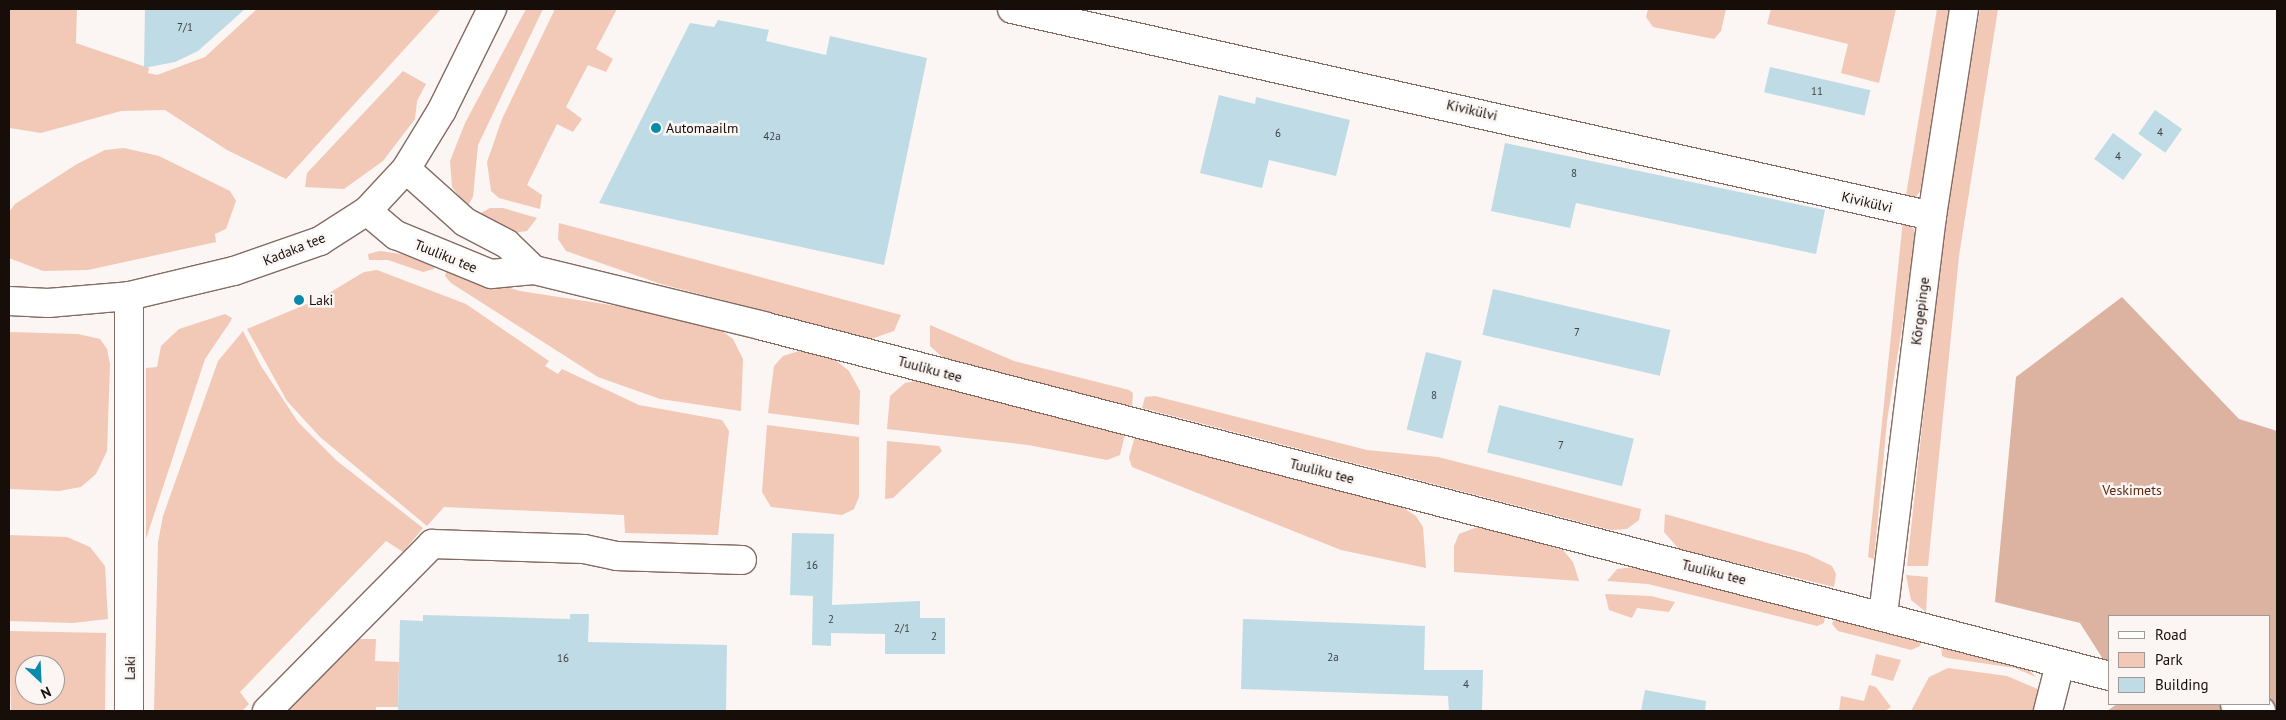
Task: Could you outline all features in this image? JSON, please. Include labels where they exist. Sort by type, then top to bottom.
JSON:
[{"type":"street","name":"Kadaka tee","points":[[9,301],[48,303],[129,296],[234,272],[320,241],[367,211],[406,169],[442,110],[492,9]]},
{"type":"street","name":"Kivikülvi","points":[[1012,9],[1932,216]]},
{"type":"street","name":"Kõrgepinge","points":[[1883,615],[1932,216],[1964,9]]},
{"type":"street","name":"Tuuliku tee","points":[[406,169],[464,222],[507,244],[534,270]]},
{"type":"street","name":"Tuuliku tee","points":[[367,211],[396,236],[491,274],[534,270],[1883,615],[2108,676]]},
{"type":"street","name":"Laki","points":[[129,296],[129,711]]},
{"type":"street","points":[[267,711],[432,544],[584,549],[616,556],[742,560]]},
{"type":"street","points":[[2048,711],[2060,664]]},
{"type":"street","points":[[2239,705],[2261,711]]},
{"type":"green space","points":[[9,9],[77,9],[76,43],[149,68],[148,73],[157,75],[205,57],[257,9],[441,9],[286,179],[227,150],[165,110],[121,111],[41,133],[10,128]]},
{"type":"green space","points":[[526,9],[543,9],[478,145],[473,197],[467,207],[452,187],[450,161],[465,123]]},
{"type":"green space","points":[[555,9],[617,9],[596,49],[613,59],[606,72],[588,65],[566,107],[582,119],[573,132],[557,124],[527,185],[542,195],[540,209],[499,198],[491,191],[487,162],[502,119]]},
{"type":"green space","points":[[1648,9],[1726,9],[1721,31],[1714,39],[1653,27],[1646,17]]},
{"type":"green space","points":[[1771,9],[1896,9],[1879,83],[1841,73],[1848,44],[1767,24]]},
{"type":"green space","points":[[1937,9],[1952,9],[1922,188],[1916,197],[1905,201]]},
{"type":"green space","points":[[1980,9],[1998,9],[1959,256],[1928,566],[1907,566],[1945,215]]},
{"type":"green space","points":[[403,71],[426,84],[417,101],[415,119],[383,161],[344,189],[305,187],[307,173]]},
{"type":"green space","points":[[124,148],[159,156],[230,191],[236,201],[226,229],[215,234],[216,242],[88,270],[43,271],[9,258],[9,212],[15,204],[77,164],[105,150]]},
{"type":"green space","points":[[490,208],[503,208],[537,218],[527,231],[513,233],[477,215]]},
{"type":"green space","points":[[1903,220],[1914,229],[1916,241],[1887,421],[1874,559],[1868,557]]},
{"type":"green space","points":[[559,223],[901,315],[894,331],[871,339],[661,284],[566,251],[558,239]]},
{"type":"green space","points":[[380,251],[401,254],[435,266],[434,269],[423,272],[388,260],[369,260],[368,254]]},
{"type":"green space","points":[[447,269],[520,291],[656,312],[722,331],[733,339],[743,359],[741,411],[660,399],[598,377],[451,283],[445,276]]},
{"type":"green space","points":[[377,270],[466,304],[549,361],[545,366],[558,374],[562,369],[639,405],[722,420],[729,431],[718,535],[625,533],[624,515],[444,507],[427,526],[320,437],[287,401],[247,329],[319,299],[364,272]]},
{"type":"green space","name":"Veskimets","points":[[2122,297],[2239,419],[2277,431],[2277,711],[2107,711],[2116,705],[2271,705],[2271,615],[2108,615],[2108,667],[2080,623],[1995,602],[2016,377]]},
{"type":"green space","points":[[225,314],[232,318],[205,359],[146,539],[146,368],[157,367],[161,346],[179,329]]},
{"type":"green space","points":[[930,325],[1014,361],[1129,390],[1133,393],[1132,406],[946,360],[930,346]]},
{"type":"green space","points":[[243,331],[261,366],[298,422],[337,461],[423,528],[403,552],[386,541],[240,692],[249,704],[242,711],[154,711],[158,542],[163,516],[218,361]]},
{"type":"green space","points":[[9,332],[78,334],[100,339],[107,349],[110,364],[107,451],[96,474],[81,487],[59,491],[9,489]]},
{"type":"green space","points":[[802,350],[834,359],[849,371],[860,391],[859,425],[768,413],[774,366],[783,356]]},
{"type":"green space","points":[[915,381],[1125,434],[1120,455],[1107,460],[1028,445],[887,429],[890,396],[905,383]]},
{"type":"green space","points":[[1155,396],[1367,450],[1438,457],[1517,477],[1641,509],[1639,520],[1627,529],[1611,530],[1142,408],[1145,397]]},
{"type":"green space","points":[[767,425],[859,437],[859,497],[854,509],[842,515],[771,507],[762,492]]},
{"type":"green space","points":[[1135,436],[1399,505],[1416,516],[1423,527],[1426,568],[1341,550],[1132,467],[1129,458]]},
{"type":"green space","points":[[887,441],[939,446],[942,451],[893,498],[885,499]]},
{"type":"green space","points":[[1665,514],[1807,554],[1832,566],[1836,574],[1834,587],[1679,549],[1664,532]]},
{"type":"green space","points":[[1480,526],[1563,550],[1573,562],[1579,581],[1454,572],[1454,546],[1459,534]]},
{"type":"green space","points":[[9,535],[67,537],[90,547],[105,566],[108,619],[73,623],[9,621]]},
{"type":"green space","points":[[1635,567],[1825,615],[1824,623],[1817,626],[1648,584],[1607,581],[1617,569]]},
{"type":"green space","points":[[1906,575],[1928,577],[1926,612],[1911,600]]},
{"type":"green space","points":[[1605,594],[1651,596],[1675,602],[1669,612],[1637,608],[1632,618],[1609,610]]},
{"type":"green space","points":[[1835,617],[1921,640],[1920,646],[1911,650],[1838,631],[1832,624]]},
{"type":"green space","points":[[9,631],[106,633],[105,711],[11,711]]},
{"type":"green space","points":[[352,639],[376,639],[375,661],[399,662],[398,707],[376,707],[376,711],[285,711]]},
{"type":"green space","points":[[1941,646],[2027,668],[2036,677],[2015,668],[1947,658],[1942,656]]},
{"type":"green space","points":[[1876,654],[1901,660],[1893,681],[1871,675]]},
{"type":"green space","points":[[1948,668],[2007,676],[2040,690],[2036,711],[1911,711],[1929,677]]},
{"type":"green space","points":[[1869,685],[1876,687],[1891,707],[1885,711],[1839,711],[1841,696],[1864,701]]},
{"type":"building","points":[[145,9],[245,9],[198,51],[175,62],[144,68]]},
{"type":"building","points":[[718,20],[769,30],[766,41],[826,55],[830,36],[927,58],[884,265],[599,203],[690,23],[714,27]]},
{"type":"building","points":[[1770,67],[1870,90],[1865,116],[1764,92]]},
{"type":"building","points":[[1219,95],[1255,104],[1256,97],[1350,120],[1336,176],[1269,160],[1262,188],[1200,173]]},
{"type":"building","points":[[2155,110],[2182,129],[2165,153],[2138,134]]},
{"type":"building","points":[[2113,133],[2142,154],[2123,180],[2094,159]]},
{"type":"building","points":[[1505,143],[1825,210],[1816,254],[1576,203],[1570,228],[1491,211]]},
{"type":"building","points":[[1493,289],[1670,330],[1660,376],[1482,335]]},
{"type":"building","points":[[1426,352],[1462,361],[1443,439],[1407,430]]},
{"type":"building","points":[[1499,405],[1634,439],[1622,486],[1487,453]]},
{"type":"building","points":[[792,533],[834,534],[832,605],[920,601],[920,618],[945,618],[945,654],[885,654],[885,634],[831,633],[831,646],[812,645],[813,596],[790,595]]},
{"type":"building","points":[[570,614],[589,614],[588,642],[727,645],[726,711],[398,711],[400,620],[423,621],[423,615],[570,619]]},
{"type":"building","points":[[1243,619],[1425,626],[1424,670],[1483,670],[1482,711],[1449,711],[1448,696],[1241,689]]},
{"type":"building","points":[[1645,690],[1706,701],[1705,711],[1641,711]]},
{"type":"place","name":"Automaailm","points":[[656,128]]},
{"type":"place","name":"Laki","points":[[299,300]]}]
